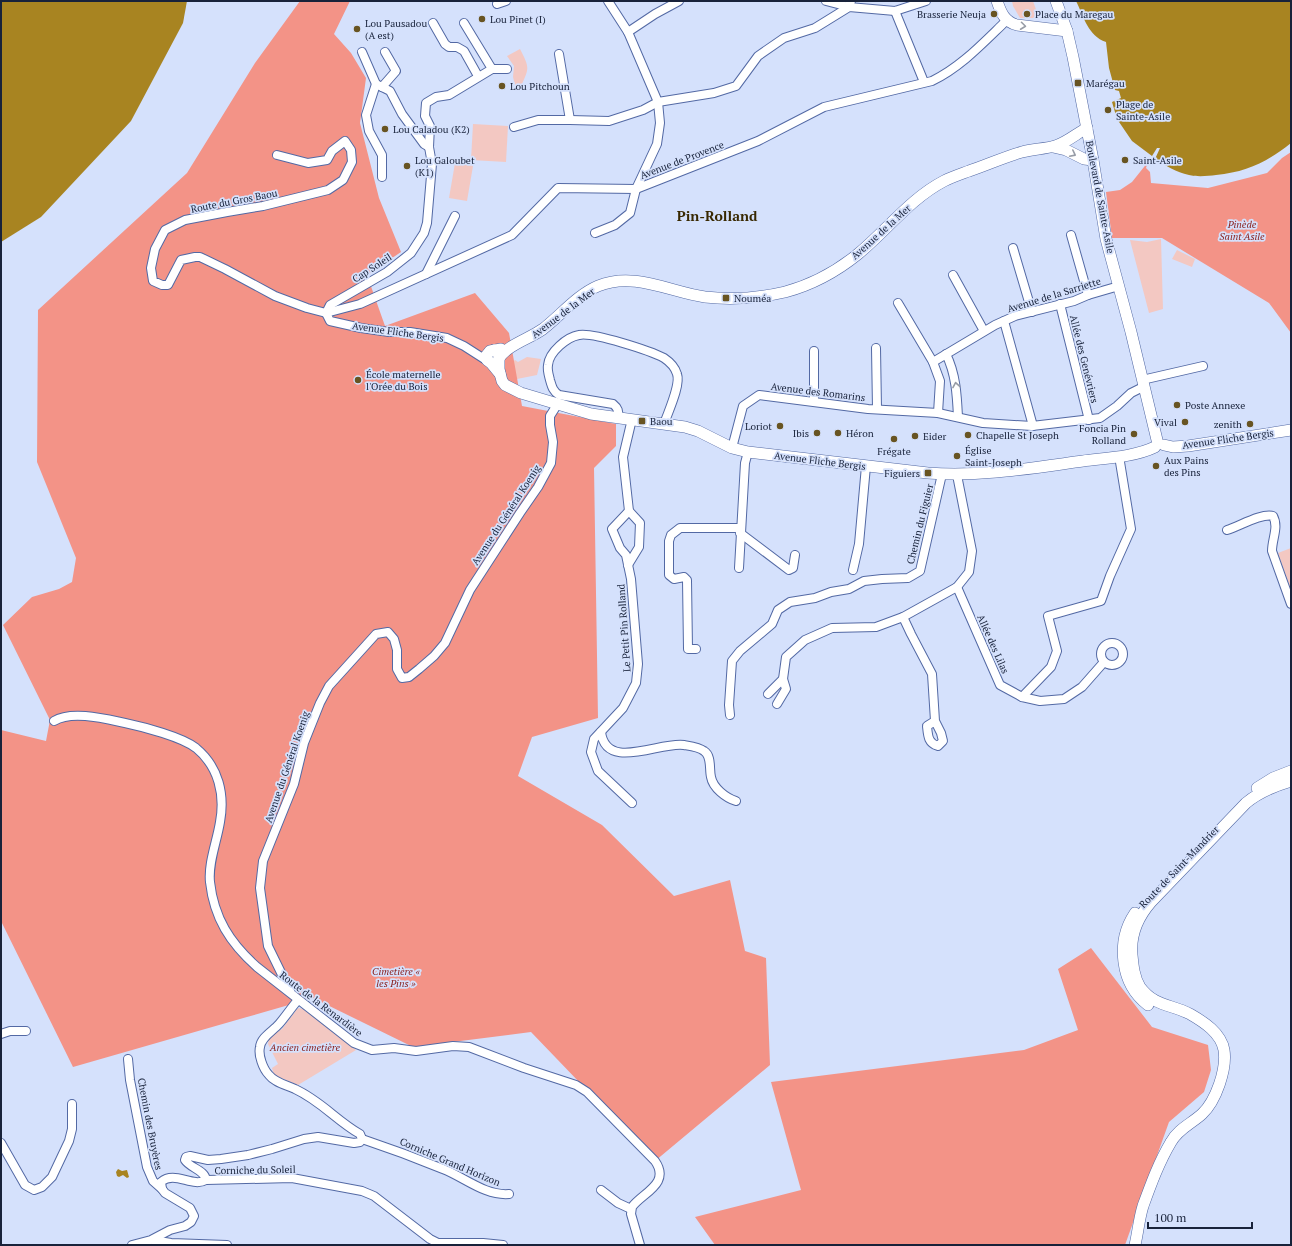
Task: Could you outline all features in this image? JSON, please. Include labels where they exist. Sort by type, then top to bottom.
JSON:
[{"type":"street","points":[[497,4],[506,1]]},
{"type":"street","points":[[595,233],[615,225],[630,213],[636,189],[657,144],[660,123],[658,102],[628,32],[608,1]]},
{"type":"street","points":[[628,32],[655,14],[679,1]]},
{"type":"street","points":[[826,1],[895,11],[926,1]]},
{"type":"street","points":[[998,1],[1006,21],[1017,26],[1067,31]]},
{"type":"street","name":"Boulevard de Sainte-Asile","points":[[1056,1],[1067,31],[1073,57],[1093,160],[1102,219],[1159,444]]},
{"type":"street","points":[[514,127],[538,120],[609,121],[643,110],[658,102],[714,93],[736,86],[758,56],[784,38],[815,28],[850,4]]},
{"type":"street","points":[[895,11],[924,82]]},
{"type":"street","name":"Avenue de Provence","points":[[326,313],[360,304],[512,235],[558,188],[636,189],[758,141],[824,107],[924,82],[944,75],[975,51],[1006,21]]},
{"type":"street","points":[[433,23],[445,44],[449,47],[457,47],[464,51],[478,76]]},
{"type":"street","points":[[464,23],[492,69]]},
{"type":"street","points":[[362,52],[379,85],[390,91],[402,114],[424,144],[430,148]]},
{"type":"street","points":[[382,177],[382,155],[368,131],[366,115],[379,85],[396,71],[385,52]]},
{"type":"street","points":[[558,54],[570,120]]},
{"type":"street","points":[[430,148],[430,126],[425,116],[426,103],[436,97],[450,95],[478,76],[492,69],[507,69]]},
{"type":"street","name":"Avenue de la Mer","points":[[494,357],[530,338],[587,293],[598,286],[611,282],[625,280],[637,281],[705,297],[726,298],[766,296],[808,284],[841,266],[858,254],[926,192],[945,180],[1022,152],[1054,147],[1087,128]]},
{"type":"street","name":"Route du Gros Baou","points":[[277,155],[308,163],[327,160],[332,151],[345,141],[351,150],[352,162],[344,180],[328,190],[263,206],[185,220],[165,230],[155,249],[151,268],[153,281],[162,286],[168,285],[181,260],[200,257],[275,296],[307,308],[326,313]]},
{"type":"street","name":"Avenue de la Mer","points":[[1054,147],[1066,150],[1084,159],[1093,160]]},
{"type":"street","name":"Cap Soleil","points":[[326,313],[330,305],[388,272],[411,253],[424,233],[427,222],[432,164],[430,148]]},
{"type":"street","points":[[426,274],[455,216]]},
{"type":"street","points":[[1071,235],[1088,295]]},
{"type":"street","points":[[1013,248],[1032,312]]},
{"type":"street","points":[[953,275],[984,332]]},
{"type":"street","name":"Avenue de la Sarriette","points":[[933,362],[984,332],[1015,316],[1074,301],[1088,295],[1119,286]]},
{"type":"street","points":[[898,303],[933,362],[940,381],[938,413]]},
{"type":"street","name":"Allée des Genévriers","points":[[1060,304],[1089,420]]},
{"type":"street","name":"Avenue Fliche Bergis","points":[[326,313],[330,321],[346,325],[389,332],[410,332],[447,338],[471,350],[494,357],[502,381],[505,385],[521,393],[556,405],[591,414],[664,424],[698,431],[732,448],[748,452],[866,466],[942,474],[957,474],[1002,472],[1119,456],[1147,450],[1159,444],[1173,447],[1291,430]]},
{"type":"street","points":[[1004,321],[1033,426]]},
{"type":"street","points":[[618,418],[619,411],[613,404],[559,395],[553,389],[549,377],[548,364],[551,355],[569,338],[579,334],[594,336],[653,354],[663,358],[671,364],[676,369],[678,376],[677,386],[664,424]]},
{"type":"street","points":[[876,348],[877,409]]},
{"type":"street","points":[[814,351],[814,401]]},
{"type":"street","points":[[946,354],[952,366],[957,391],[958,417]]},
{"type":"street","points":[[1143,383],[1204,366]]},
{"type":"street","name":"Avenue des Romarins","points":[[732,448],[742,406],[759,395],[877,409],[938,413],[983,423],[1033,426],[1100,418],[1117,406],[1143,383]]},
{"type":"street","name":"Avenue du Général Koenig","points":[[294,997],[268,946],[260,888],[263,861],[294,784],[304,743],[320,703],[329,686],[376,634],[388,632],[394,639],[397,650],[397,669],[402,678],[409,677],[434,656],[445,642],[470,590],[538,487],[551,463],[553,442],[550,416],[556,405]]},
{"type":"street","points":[[628,565],[639,547],[640,523],[629,511],[623,457],[632,419]]},
{"type":"street","points":[[739,568],[745,463],[748,452]]},
{"type":"street","points":[[1022,697],[1051,667],[1058,651],[1048,616],[1101,601],[1110,576],[1131,529],[1119,456]]},
{"type":"street","points":[[853,570],[859,544],[866,466]]},
{"type":"street","name":"Chemin du Figuier","points":[[730,714],[729,705],[732,661],[740,651],[772,624],[778,610],[790,602],[815,598],[831,592],[849,589],[864,581],[908,578],[920,571],[942,474]]},
{"type":"street","points":[[777,704],[786,689],[783,679],[786,657],[805,640],[832,628],[876,627],[903,617],[957,587],[969,572],[972,551],[957,474]]},
{"type":"street","name":"Le Petit Pin Rolland","points":[[629,511],[612,529],[620,548],[626,554],[631,579],[638,664],[636,683],[623,708],[594,739],[591,752],[598,771],[632,803]]},
{"type":"street","points":[[1227,530],[1252,520],[1269,515],[1273,516],[1276,530],[1272,551],[1291,604]]},
{"type":"street","points":[[696,649],[688,649],[688,580],[684,577],[674,579],[669,575],[669,541],[671,535],[680,528],[741,530],[789,570],[793,568],[795,555]]},
{"type":"street","name":"Allée des Lilas","points":[[957,587],[1000,685],[1022,697],[1040,701],[1064,699],[1082,687],[1104,662]]},
{"type":"street","points":[[903,617],[932,674],[935,720]]},
{"type":"street","points":[[768,694],[783,679]]},
{"type":"street","name":"Route de la Renardière","points":[[54,722],[62,718],[78,716],[106,719],[179,740],[196,748],[204,756],[218,778],[222,799],[221,820],[210,873],[210,882],[217,914],[223,928],[242,954],[294,997],[354,1043],[366,1048],[376,1050],[394,1048],[416,1051],[453,1046],[470,1047],[524,1068],[580,1087],[619,1124],[655,1161],[658,1166],[660,1174],[655,1186],[634,1204],[631,1209]]},
{"type":"street","points":[[601,732],[605,745],[610,749],[622,753],[645,751],[680,744],[705,751],[708,755],[711,778],[714,785],[724,796],[736,801]]},
{"type":"street","name":"Route de Saint-Mandrier","points":[[1200,1021],[1151,1007],[1135,993],[1129,982],[1124,962],[1123,946],[1127,927],[1131,918],[1142,903],[1242,801],[1262,784],[1291,771]]},
{"type":"street","name":"Route de Saint-Mandrier","points":[[1135,1245],[1143,1208],[1161,1161],[1172,1140],[1180,1130],[1201,1115],[1208,1107],[1216,1093],[1221,1078],[1224,1063],[1224,1051],[1222,1042],[1211,1028],[1189,1014],[1161,1004],[1148,995],[1140,986],[1134,973],[1132,952],[1134,930],[1143,912],[1151,902],[1246,803],[1265,790],[1291,781]]},
{"type":"street","points":[[206,1180],[203,1173],[187,1163],[185,1160],[186,1157],[190,1156],[208,1160],[221,1159],[272,1149],[304,1139],[318,1137],[354,1143],[360,1142],[362,1139],[360,1134],[349,1128],[323,1105],[297,1090],[276,1081],[269,1075],[263,1066],[260,1047],[262,1040],[279,1024],[294,997]]},
{"type":"street","points":[[1,1034],[10,1031],[26,1031]]},
{"type":"street","name":"Chemin des Bruyères","points":[[128,1059],[130,1080],[147,1167],[153,1181],[165,1193],[190,1208],[194,1213],[194,1218],[188,1225],[170,1230],[153,1240]]},
{"type":"street","points":[[1,1143],[25,1185],[34,1190],[42,1187],[52,1177],[69,1141],[72,1129],[72,1104]]},
{"type":"street","name":"Corniche Grand Horizon","points":[[362,1139],[415,1157],[488,1191],[498,1194],[509,1194]]},
{"type":"street","name":"Corniche du Soleil","points":[[162,1189],[161,1182],[171,1177],[199,1182],[206,1180],[296,1178],[374,1196],[430,1239],[438,1243],[483,1242],[503,1245]]},
{"type":"street","points":[[601,1190],[618,1203],[631,1209],[631,1214],[640,1245]]},
{"type":"street","points":[[132,1245],[153,1240],[171,1243],[227,1245]]},
{"type":"green space","name":"Cimetière « les Pins »","points":[[300,1],[350,1],[334,34],[351,53],[366,78],[360,123],[379,198],[401,252],[367,275],[385,326],[475,293],[509,333],[522,406],[616,424],[616,446],[594,468],[598,718],[532,737],[518,776],[602,825],[674,896],[730,880],[745,951],[766,958],[770,1065],[655,1161],[531,1032],[413,1047],[313,998],[73,1067],[1,921],[1,730],[46,741],[50,720],[3,625],[32,597],[59,589],[72,582],[76,558],[37,462],[38,310],[187,173],[255,63]]},
{"type":"green space","points":[[1012,1],[1033,1],[1039,18],[1020,18],[1013,6]]},
{"type":"green space","points":[[520,49],[527,64],[526,75],[521,86],[515,85],[513,77],[514,66],[507,56]]},
{"type":"green space","points":[[473,124],[508,126],[506,162],[471,160]]},
{"type":"green space","name":"Pinède Saint Asile","points":[[1291,152],[1291,333],[1269,303],[1162,238],[1112,238],[1106,192],[1120,190],[1132,182],[1148,162],[1146,168],[1150,172],[1151,183],[1208,188],[1267,173],[1282,158]]},
{"type":"green space","points":[[455,163],[473,166],[467,201],[449,198]]},
{"type":"green space","points":[[1161,239],[1163,309],[1149,313],[1130,240],[1147,242]]},
{"type":"green space","points":[[1177,250],[1195,259],[1192,267],[1172,259]]},
{"type":"green space","points":[[527,357],[541,359],[537,375],[517,379],[516,375],[508,366],[515,360],[518,362]]},
{"type":"green space","points":[[1291,548],[1291,590],[1278,553]]},
{"type":"green space","points":[[1091,948],[1152,1027],[1208,1045],[1211,1070],[1204,1092],[1169,1122],[1125,1245],[715,1245],[695,1217],[801,1190],[771,1082],[1024,1050],[1078,1030],[1058,969]]},
{"type":"green space","name":"Ancien cimetière","points":[[299,1008],[303,1009],[356,1050],[298,1085],[274,1075],[272,1068],[278,1064],[268,1044],[269,1037],[282,1029]]},
{"type":"shaded area","points":[[1,1],[187,1],[183,23],[131,121],[41,217],[1,242]]},
{"type":"shaded area","points":[[1076,1],[1291,1],[1291,143],[1265,161],[1247,169],[1227,174],[1195,176],[1184,174],[1155,159],[1160,148],[1157,148],[1152,156],[1132,141],[1117,119],[1112,102],[1121,98],[1119,91],[1115,90],[1109,68],[1106,42],[1091,31]]},
{"type":"shaded area","points":[[118,1169],[122,1171],[127,1170],[129,1177],[127,1178],[123,1175],[119,1177],[117,1176],[116,1172]]},
{"type":"place","name":"Brasserie Neuja","points":[[994,14]]},
{"type":"place","name":"Place du Maregau","points":[[1027,14]]},
{"type":"place","name":"Lou Pinet (I)","points":[[482,19]]},
{"type":"place","name":"Lou Pausadou (A est)","points":[[357,29]]},
{"type":"place","name":"Marégau","points":[[1078,83]]},
{"type":"place","name":"Lou Pitchoun","points":[[502,86]]},
{"type":"place","name":"Plage de Sainte-Asile","points":[[1108,110]]},
{"type":"place","name":"Lou Caladou (K2)","points":[[385,129]]},
{"type":"place","name":"Saint-Asile","points":[[1125,160]]},
{"type":"place","name":"Lou Galoubet (K1)","points":[[407,166]]},
{"type":"place","name":"Nouméa","points":[[726,298]]},
{"type":"place","name":"École maternelle l'Orée du Bois","points":[[358,380]]},
{"type":"place","name":"Poste Annexe","points":[[1177,405]]},
{"type":"place","name":"Baou","points":[[642,421]]},
{"type":"place","name":"Vival","points":[[1185,422]]},
{"type":"place","name":"zenith","points":[[1250,424]]},
{"type":"place","name":"Loriot","points":[[780,426]]},
{"type":"place","name":"Ibis","points":[[817,433]]},
{"type":"place","name":"Héron","points":[[838,433]]},
{"type":"place","name":"Foncia Pin Rolland","points":[[1134,434]]},
{"type":"place","name":"Chapelle St Joseph","points":[[968,435]]},
{"type":"place","name":"Eider","points":[[915,436]]},
{"type":"place","name":"Frégate","points":[[894,439]]},
{"type":"place","name":"Église Saint-Joseph","points":[[957,456]]},
{"type":"place","name":"Aux Pains des Pins","points":[[1156,466]]},
{"type":"place","name":"Figuiers","points":[[928,473]]},
{"type":"district","name":"Pin-Rolland","points":[[717,215]]}]
